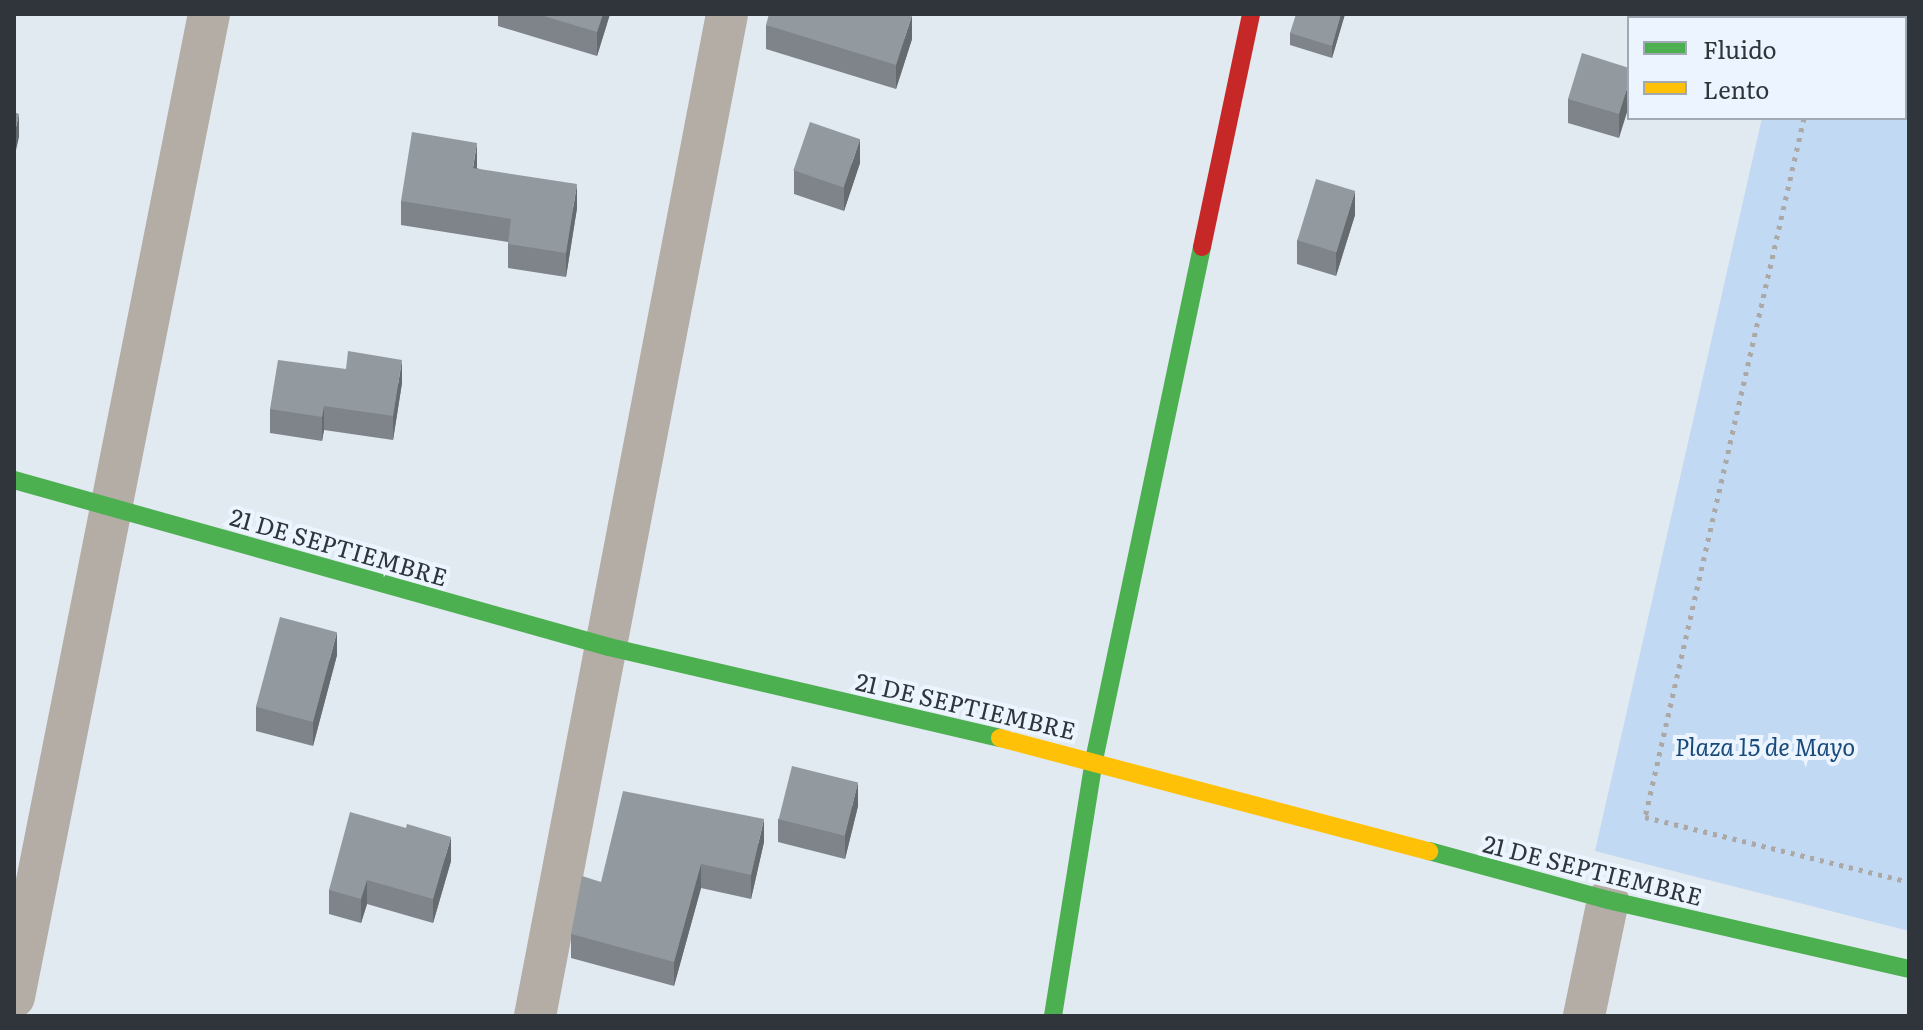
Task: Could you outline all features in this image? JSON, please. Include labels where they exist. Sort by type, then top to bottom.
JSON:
[{"type":"street","points":[[14,997],[209,14]]},
{"type":"street","points":[[535,1016],[609,647],[727,14]]},
{"type":"street","points":[[1053,1016],[1094,760],[1251,14]]},
{"type":"street","name":"21 DE SEPTIEMBRE","points":[[14,480],[609,647],[1094,760],[1608,900],[1909,969]]},
{"type":"street","points":[[1584,1016],[1608,900]]},
{"type":"path","points":[[1804,120],[1645,817],[1909,882]]},
{"type":"green space","name":"Plaza 15 de Mayo","points":[[1909,14],[1909,931],[1595,851],[1762,120],[1907,120],[1907,16],[1785,16]]},
{"type":"building","points":[[537,14],[603,14],[597,32]]},
{"type":"building","points":[[769,14],[912,15],[896,65],[766,25]]},
{"type":"building","points":[[1296,14],[1341,14],[1332,46],[1290,33]]},
{"type":"building","points":[[1582,53],[1627,67],[1627,88],[1619,114],[1568,99]]},
{"type":"building","points":[[14,112],[19,114],[14,136]]},
{"type":"building","points":[[810,122],[860,139],[844,187],[793,170]]},
{"type":"building","points":[[412,132],[477,143],[473,168],[577,184],[566,253],[508,244],[511,219],[401,201]]},
{"type":"building","points":[[1316,179],[1355,191],[1336,252],[1297,240]]},
{"type":"building","points":[[348,351],[402,360],[393,416],[324,406],[322,417],[270,409],[278,360],[346,369]]},
{"type":"building","points":[[280,617],[337,632],[313,722],[256,707]]},
{"type":"building","points":[[792,766],[858,782],[845,836],[779,819]]},
{"type":"building","points":[[623,791],[764,819],[751,875],[701,864],[674,962],[571,934],[582,876],[601,882]]},
{"type":"building","points":[[350,812],[451,837],[433,899],[367,880],[361,899],[329,890]]},
{"type":"traffic: fast","points":[[1053,1016],[1094,760],[1202,247]]},
{"type":"traffic: fast","points":[[14,480],[609,647],[1000,738]]},
{"type":"traffic: fast","points":[[1429,851],[1608,900],[1909,969]]},
{"type":"traffic: slow","points":[[1000,738],[1429,851]]},
{"type":"traffic: jam","points":[[1202,247],[1251,14]]}]
